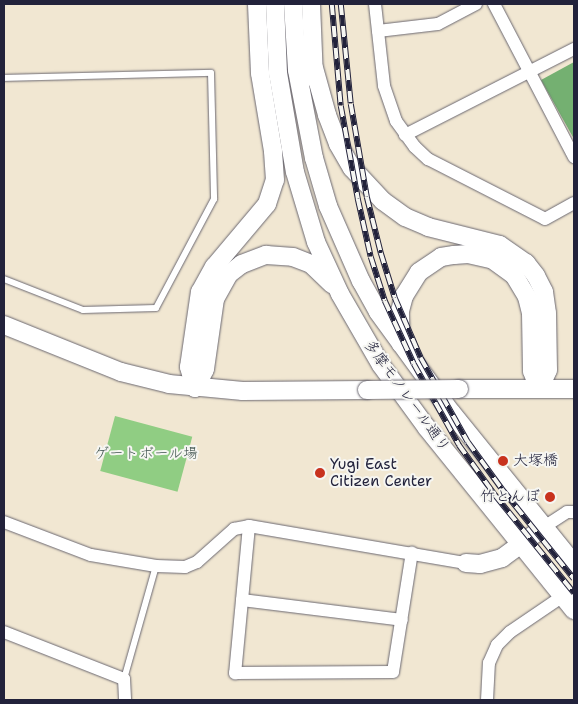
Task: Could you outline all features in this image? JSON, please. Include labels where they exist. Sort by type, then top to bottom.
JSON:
[{"type":"main road","points":[[257,4],[278,73]]},
{"type":"main road","points":[[195,388],[189,367],[200,292],[214,267],[267,204],[275,180],[273,151],[260,73],[257,4]]},
{"type":"main road","name":"多摩モノレール通り","points":[[275,4],[278,73],[284,117],[306,211],[316,242],[340,294],[381,365],[427,428],[569,603]]},
{"type":"main road","name":"多摩モノレール通り","points":[[293,4],[297,70],[314,158],[339,234],[361,282],[402,346],[450,412],[574,564]]},
{"type":"main road","points":[[311,4],[318,117],[339,234]]},
{"type":"main road","points":[[314,68],[327,115],[338,144],[352,168],[382,201],[405,217],[428,227],[500,245],[526,263],[536,276],[544,292],[547,313],[548,370],[539,389]]},
{"type":"main road","points":[[402,346],[400,311],[404,296],[419,272],[441,257],[468,254],[494,260],[514,275],[527,297],[530,313],[532,370],[539,389]]},
{"type":"main road","points":[[195,388],[205,369],[215,299],[229,274],[242,264],[266,255],[293,257],[311,264],[340,294]]},
{"type":"main road","points":[[4,326],[121,372],[195,388],[243,391],[574,389]]},
{"type":"main road","points":[[466,562],[492,562],[544,527]]},
{"type":"street","points":[[375,4],[384,86],[396,122],[405,135],[428,159],[545,219],[574,203]]},
{"type":"street","points":[[378,31],[438,24],[476,4]]},
{"type":"street","points":[[494,4],[574,157]]},
{"type":"street","points":[[405,135],[574,49]]},
{"type":"street","points":[[544,527],[567,512],[574,512]]},
{"type":"street","points":[[4,522],[91,555],[156,566],[185,567],[197,562],[234,529],[248,526],[466,562]]},
{"type":"street","points":[[248,526],[235,673],[393,672],[412,552]]},
{"type":"street","points":[[242,600],[402,620]]},
{"type":"street","points":[[487,700],[489,663],[497,645],[510,632],[569,603]]},
{"type":"street","points":[[4,632],[124,679],[125,700]]},
{"type":"lane","points":[[4,78],[212,73],[214,200],[156,308],[83,310],[4,279]]},
{"type":"lane","points":[[124,679],[156,566]]},
{"type":"green space","points":[[574,62],[574,139],[541,80]]},
{"type":"green space","name":"ゲートボール場","points":[[115,416],[192,437],[178,492],[100,471]]},
{"type":"railway","points":[[332,4],[341,106],[371,257],[385,301],[414,364],[459,445],[495,495],[574,593]]},
{"type":"railway","points":[[341,4],[351,104],[367,197],[395,298],[421,358],[468,442],[502,489],[574,579]]},
{"type":"place","name":"大塚橋","points":[[503,461]]},
{"type":"place","name":"Yugi East Citizen Center","points":[[320,473]]},
{"type":"place","name":"竹とんぼ","points":[[550,497]]}]
